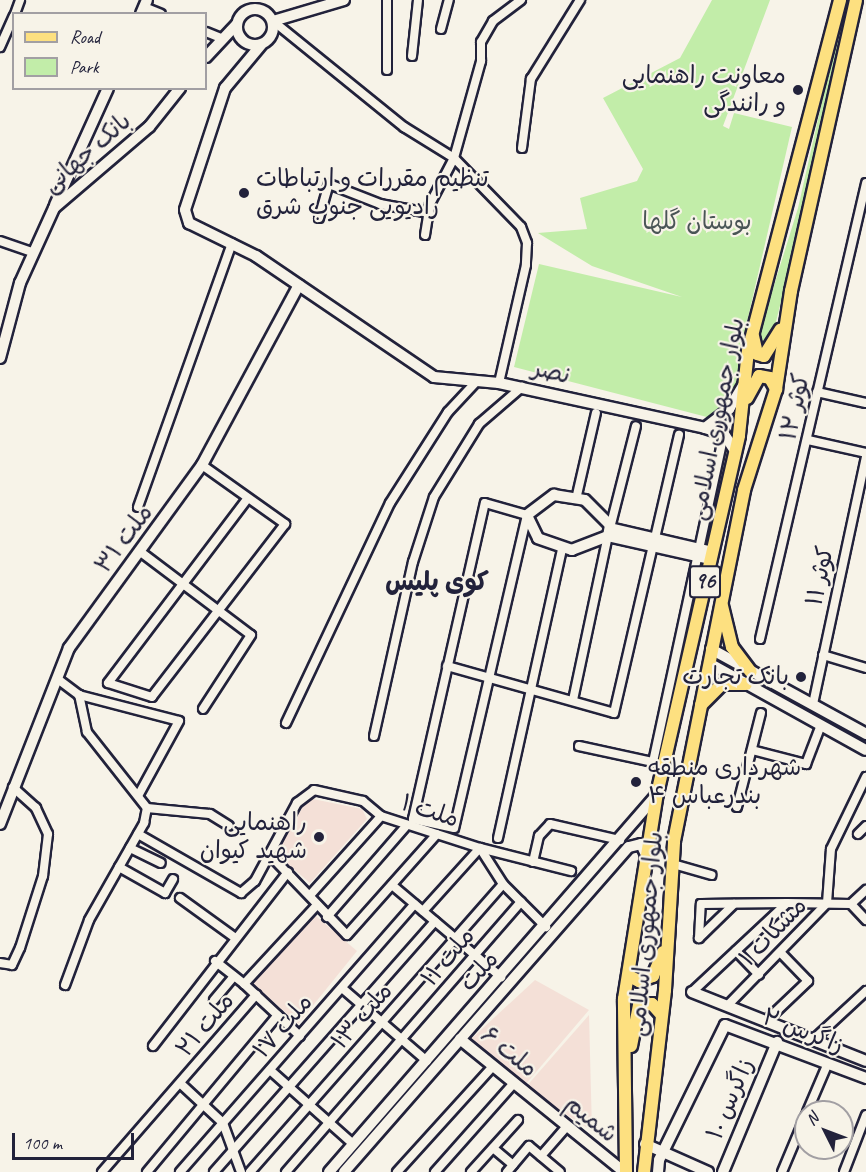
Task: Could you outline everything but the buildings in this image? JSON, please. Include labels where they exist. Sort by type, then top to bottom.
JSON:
[{"type":"main road","name":"بلوار جمهوری اسلامی","points":[[625,1172],[629,976],[649,868],[657,794],[735,452],[744,406],[744,384],[753,328],[840,0]]},
{"type":"main road","name":"بلوار جمهوری اسلامی","points":[[644,1172],[645,1144],[669,932],[673,864],[700,706],[714,666],[711,649],[744,490],[776,389],[791,291],[856,0]]},
{"type":"main road","points":[[753,328],[757,354],[764,356],[776,341],[791,291]]},
{"type":"main road","points":[[744,406],[759,376],[770,378],[776,389]]},
{"type":"main road","points":[[700,706],[722,684],[749,678],[732,647],[721,601]]},
{"type":"main road","points":[[629,976],[639,981],[653,976],[669,932]]},
{"type":"main road","points":[[625,1091],[635,1011],[645,1002],[661,1014]]},
{"type":"street","points":[[243,0],[246,12]]},
{"type":"street","points":[[273,21],[344,0]]},
{"type":"street","points":[[387,0],[387,70]]},
{"type":"street","points":[[412,56],[418,0]]},
{"type":"street","points":[[441,29],[449,0]]},
{"type":"street","points":[[425,235],[429,213],[454,158],[481,61],[481,42],[492,21],[521,0]]},
{"type":"street","points":[[522,148],[531,79],[580,0]]},
{"type":"street","points":[[207,56],[246,12],[261,10],[404,127],[454,158],[508,210],[527,243],[499,382]]},
{"type":"street","points":[[0,46],[12,19]]},
{"type":"street","points":[[273,21],[272,36],[261,45],[225,88],[185,210],[198,229],[231,243],[299,285]]},
{"type":"street","points":[[237,24],[246,43],[261,45]]},
{"type":"street","points":[[207,32],[221,38]]},
{"type":"street","points":[[54,207],[107,90]]},
{"type":"street","name":"بانک جهانی","points":[[1,352],[34,253],[54,207],[149,127],[178,90]]},
{"type":"street","name":"کوثر ۱۲","points":[[760,639],[864,201],[866,183]]},
{"type":"street","points":[[319,218],[329,184],[380,204],[429,213]]},
{"type":"street","points":[[0,241],[34,253]]},
{"type":"street","points":[[138,507],[231,243]]},
{"type":"street","name":"نصر","points":[[299,285],[435,377],[499,382],[724,434]]},
{"type":"street","name":"ملت ۳۱","points":[[0,824],[13,786],[59,680],[69,648],[142,553],[202,465],[299,285]]},
{"type":"street","points":[[286,723],[390,503],[448,412],[478,380]]},
{"type":"street","points":[[705,428],[729,409],[744,384]]},
{"type":"street","points":[[374,736],[413,562],[434,497],[479,424],[522,387]]},
{"type":"street","points":[[817,392],[866,403]]},
{"type":"street","points":[[577,495],[596,413]]},
{"type":"street","points":[[573,700],[609,532],[636,426]]},
{"type":"street","points":[[724,434],[735,452]]},
{"type":"street","points":[[579,746],[653,762],[724,434]]},
{"type":"street","points":[[447,666],[614,713],[680,435]]},
{"type":"street","points":[[808,440],[866,455]]},
{"type":"street","name":"کوثر ۱۱","points":[[813,704],[865,470],[866,455]]},
{"type":"street","points":[[202,465],[285,524],[217,608],[152,697],[108,683],[186,585],[247,499]]},
{"type":"street","points":[[526,515],[485,503],[413,819],[454,828],[526,515],[554,495],[577,495],[609,532]]},
{"type":"street","points":[[526,515],[532,533],[562,550]]},
{"type":"street","points":[[562,550],[609,532],[711,556]]},
{"type":"street","points":[[498,838],[529,689],[562,550]]},
{"type":"street","points":[[142,553],[251,635],[203,709]]},
{"type":"street","points":[[711,649],[749,678],[821,725],[866,750]]},
{"type":"street","points":[[823,655],[866,668]]},
{"type":"street","points":[[724,657],[717,659],[714,666],[813,704],[866,734]]},
{"type":"street","points":[[59,680],[79,695],[179,721],[139,794]]},
{"type":"street","points":[[65,985],[89,920],[138,834],[147,808],[139,794],[87,732],[79,695]]},
{"type":"street","points":[[737,807],[761,713]]},
{"type":"street","points":[[752,750],[806,764],[821,725]]},
{"type":"street","name":"مشکات ۱","points":[[727,1006],[781,953],[827,903],[831,849],[866,777]]},
{"type":"street","points":[[0,963],[12,965],[20,948],[43,876],[48,834],[36,808],[13,786]]},
{"type":"street","name":"ملت ۱","points":[[138,834],[241,893],[255,881],[305,792],[363,801],[381,816],[407,825],[480,848],[571,871]]},
{"type":"street","name":"ملت","points":[[344,1172],[460,1040],[625,843],[657,794]]},
{"type":"street","points":[[147,808],[210,814],[229,826]]},
{"type":"street","points":[[312,893],[381,816]]},
{"type":"street","points":[[533,862],[539,836],[550,824],[625,843],[635,842],[645,847],[649,868]]},
{"type":"street","points":[[327,917],[407,825]]},
{"type":"street","points":[[858,834],[866,826]]},
{"type":"street","points":[[269,854],[312,893],[317,905],[347,935],[437,834]]},
{"type":"street","name":"ملت","points":[[329,1172],[501,977],[625,843]]},
{"type":"street","points":[[130,848],[160,863]]},
{"type":"street","points":[[423,911],[480,848],[502,884],[546,927]]},
{"type":"street","points":[[673,864],[711,875]]},
{"type":"street","points":[[119,867],[165,893],[173,879]]},
{"type":"street","points":[[153,1046],[215,961],[288,872]]},
{"type":"street","name":"ملت ۱۳","points":[[250,1172],[502,884]]},
{"type":"street","points":[[392,885],[501,977]]},
{"type":"street","points":[[851,904],[866,890]]},
{"type":"street","points":[[180,898],[234,937]]},
{"type":"street","name":"ملت ۱۱","points":[[286,1172],[331,1125],[521,902]]},
{"type":"street","points":[[787,903],[692,992],[866,1060]]},
{"type":"street","points":[[734,904],[699,938],[701,904],[827,903],[851,904],[866,920]]},
{"type":"street","name":"ملت ۱۷","points":[[180,1172],[415,904]]},
{"type":"street","name":"ملت ۲۱","points":[[102,1172],[181,1084],[256,995],[244,984],[317,905]]},
{"type":"street","points":[[214,1172],[435,921]]},
{"type":"street","points":[[736,951],[759,975]]},
{"type":"street","points":[[766,1022],[808,981],[781,953]]},
{"type":"street","points":[[215,961],[244,984]]},
{"type":"street","points":[[214,1000],[234,976]]},
{"type":"street","points":[[342,988],[427,1061]]},
{"type":"street","points":[[813,1040],[866,991]]},
{"type":"street","points":[[256,995],[300,1036]]},
{"type":"street","points":[[147,1172],[278,1015]]},
{"type":"street","name":"زاگرس ۲","points":[[665,1154],[725,1025],[777,1042],[866,1078]]},
{"type":"street","name":"ملت ۶","points":[[460,1040],[532,1098]]},
{"type":"street","name":"زاگرس ۱۰","points":[[723,1172],[777,1042]]},
{"type":"street","points":[[812,1100],[828,1063]]},
{"type":"street","points":[[397,1172],[493,1066]]},
{"type":"street","points":[[270,1070],[353,1144]]},
{"type":"street","points":[[435,1172],[514,1083]]},
{"type":"street","points":[[181,1084],[223,1123],[236,1147],[241,1172]]},
{"type":"street","name":"شمیم","points":[[532,1098],[625,1172]]},
{"type":"street","points":[[844,1172],[866,1115]]},
{"type":"street","points":[[471,1172],[518,1120]]},
{"type":"street","points":[[541,1156],[567,1126]]},
{"type":"street","points":[[645,1144],[708,1172]]},
{"type":"street","points":[[782,1172],[794,1144]]},
{"type":"street","points":[[507,1172],[529,1146],[541,1156],[549,1169],[560,1172]]},
{"type":"street","points":[[493,1148],[513,1165]]},
{"type":"street","points":[[658,1172],[665,1154]]},
{"type":"street","points":[[353,1161],[358,1172]]},
{"type":"shaded area","name":"راهنمایی شهید کیوان","points":[[308,798],[362,809],[367,819],[310,883],[276,854]]},
{"type":"shaded area","points":[[316,916],[357,951],[298,1024],[253,983]]},
{"type":"shaded area","points":[[535,980],[589,1010],[525,1085],[470,1040]]},
{"type":"shaded area","points":[[589,1015],[592,1131],[525,1088]]},
{"type":"green space","name":"بوستان گلها","points":[[712,0],[770,0],[723,126],[729,129],[734,113],[792,127],[741,348],[730,423],[514,367],[539,264],[682,297],[592,266],[538,233],[587,229],[580,198],[637,181],[643,169],[603,98],[680,58]]},
{"type":"green space","points":[[845,0],[850,0],[792,257],[771,342],[764,348],[758,337],[798,208]]},
{"type":"place","name":"معاونت راهنمایی و رانندگی","points":[[798,90]]},
{"type":"place","name":"تنظیم مقررات و ارتباطات رادیویی جنوب شرق","points":[[244,193]]},
{"type":"place","name":"بانک تجارت","points":[[801,677]]},
{"type":"place","name":"شهرداری منطقه ۴ بندرعباس","points":[[636,782]]},
{"type":"place","name":"راهنمایی شهید کیوان","points":[[319,837]]},
{"type":"district","name":"کوی پلیس","points":[[437,582]]}]
